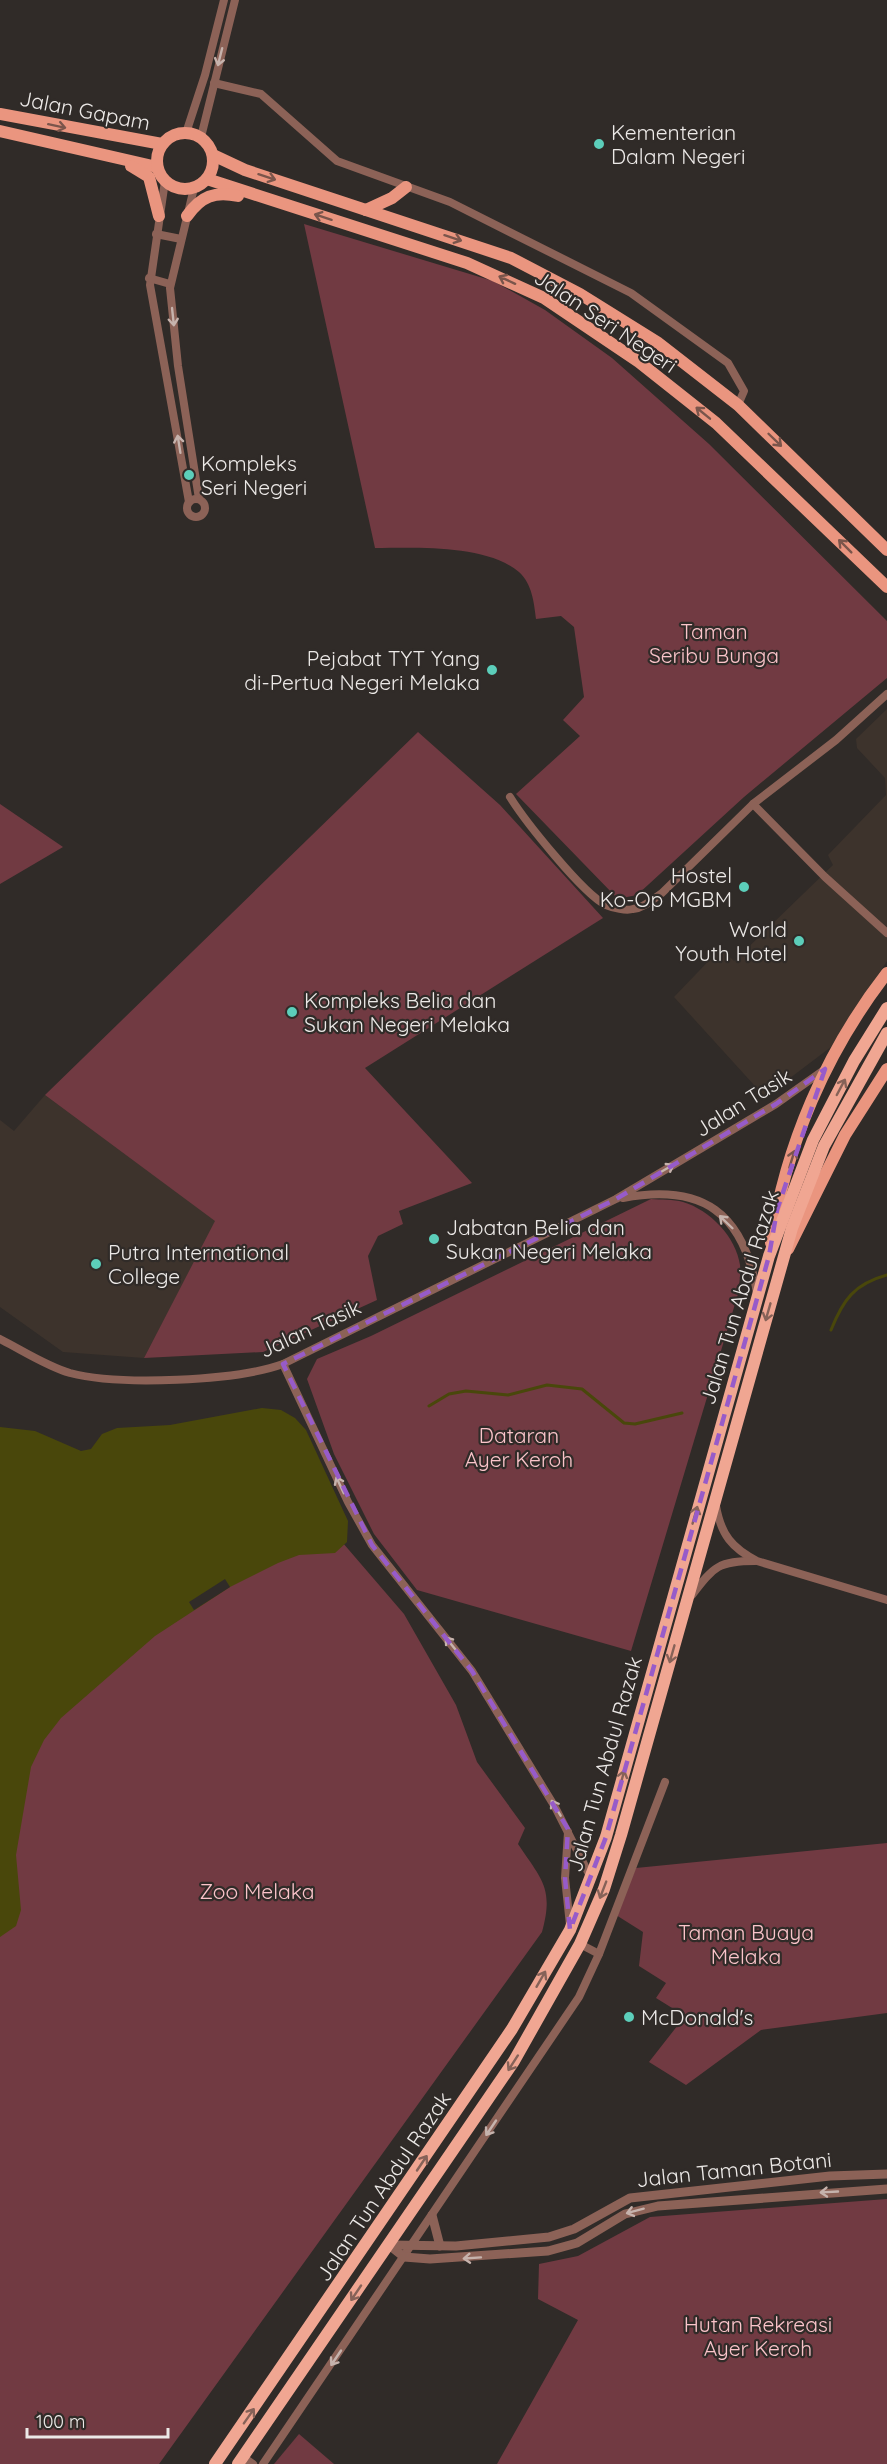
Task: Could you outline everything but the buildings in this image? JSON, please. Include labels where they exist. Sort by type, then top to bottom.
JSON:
[{"type":"highway","name":"Jalan Tun Abdul Razak","points":[[215,2464],[355,2263],[512,2029],[570,1929],[592,1879],[609,1826],[769,1256],[813,1140],[887,1008]]},
{"type":"highway","name":"Jalan Tun Abdul Razak","points":[[245,2462],[514,2061],[580,1944],[612,1867],[784,1256],[824,1146],[887,1033]]},
{"type":"highway","points":[[355,2263],[371,2251],[389,2245],[386,2228],[390,2211]]},
{"type":"main road","name":"Jalan Gapam","points":[[0,114],[162,144]]},
{"type":"main road","name":"Jalan Gapam","points":[[0,131],[157,167]]},
{"type":"main road","points":[[186,133],[201,137],[213,155],[213,168],[207,179],[194,188],[178,188],[165,181],[157,167],[162,144],[173,135],[186,133]]},
{"type":"main road","points":[[43,142],[118,162],[142,171],[152,182],[159,216]]},
{"type":"main road","name":"Jalan Seri Negeri","points":[[213,155],[244,170],[511,258],[580,294],[657,342],[738,405],[887,550]]},
{"type":"main road","name":"Jalan Seri Negeri","points":[[207,179],[467,263],[544,298],[639,362],[716,423],[887,587]]},
{"type":"main road","points":[[366,210],[392,198],[406,187]]},
{"type":"main road","points":[[187,216],[202,199],[214,193],[298,208]]},
{"type":"main road","points":[[769,1256],[786,1177],[825,1069],[849,1026],[887,973]]},
{"type":"main road","points":[[784,1256],[845,1135],[887,1069]]},
{"type":"street","points":[[186,133],[206,75],[224,0]]},
{"type":"street","points":[[201,137],[235,0]]},
{"type":"street","points":[[214,83],[261,94],[337,161],[450,202],[631,293],[728,363],[744,391],[738,405]]},
{"type":"street","points":[[165,181],[149,278],[189,502],[189,513],[197,517],[205,508],[199,499],[178,366],[170,284],[194,188]]},
{"type":"street","points":[[156,234],[181,239]]},
{"type":"street","points":[[149,278],[170,284]]},
{"type":"street","points":[[167,374],[178,366]]},
{"type":"street","points":[[189,502],[199,499]]},
{"type":"street","points":[[510,797],[567,868],[596,898],[606,905],[634,909],[647,904],[662,893],[753,804],[836,740],[887,694]]},
{"type":"street","points":[[753,804],[825,877],[887,933]]},
{"type":"street","name":"Jalan Tasik","points":[[0,1339],[59,1369],[111,1379],[238,1376],[283,1364],[616,1199],[776,1104],[825,1069]]},
{"type":"street","name":"Jalan Tasik","points":[[616,1199],[650,1193],[685,1194],[706,1204],[730,1224],[744,1242],[752,1262],[757,1293]]},
{"type":"street","points":[[283,1364],[348,1502],[375,1549],[472,1671],[568,1830],[592,1879]]},
{"type":"street","points":[[715,1502],[718,1521],[729,1542],[737,1551],[757,1561],[887,1600]]},
{"type":"street","points":[[688,1600],[711,1570],[722,1563],[757,1561]]},
{"type":"street","points":[[263,2464],[579,1996],[599,1954],[665,1782]]},
{"type":"street","points":[[568,1830],[565,1878],[570,1929]]},
{"type":"street","points":[[580,1944],[599,1954]]},
{"type":"street","name":"Jalan Taman Botani","points":[[389,2245],[440,2246],[561,2235],[630,2198],[658,2193],[830,2176],[887,2174]]},
{"type":"street","name":"Jalan Taman Botani","points":[[404,2257],[448,2259],[561,2249],[577,2243],[625,2214],[658,2206],[887,2189]]},
{"type":"street","points":[[432,2216],[440,2246]]},
{"type":"street","points":[[389,2245],[404,2257]]},
{"type":"highlighted area","points":[[825,1069],[777,1210],[769,1256],[606,1837],[570,1930],[565,1878],[568,1829],[472,1671],[372,1545],[283,1364],[616,1199],[776,1104]]},
{"type":"shaded area","points":[[887,709],[887,961],[831,1047],[765,1097],[674,997],[721,948],[734,961],[833,865],[828,855],[886,795],[885,778],[857,748],[856,739]]},
{"type":"shaded area","name":"Putra International College","points":[[45,1095],[216,1221],[144,1358],[63,1352],[0,1307],[0,1120],[14,1131]]},
{"type":"shaded area","points":[[262,1408],[281,1410],[295,1418],[306,1430],[348,1521],[347,1542],[335,1553],[299,1555],[230,1587],[155,1636],[61,1718],[44,1740],[31,1767],[16,1855],[21,1910],[16,1926],[0,1937],[0,1427],[35,1431],[81,1451],[91,1449],[102,1434],[117,1428],[170,1425]]},
{"type":"green space","name":"Taman Seribu Bunga","points":[[304,224],[493,281],[545,310],[612,358],[709,444],[887,621],[887,678],[744,797],[637,895],[622,898],[615,896],[516,794],[580,736],[563,720],[584,697],[574,627],[561,616],[536,619],[527,582],[519,572],[488,556],[450,550],[375,548]]},
{"type":"green space","name":"Kompleks Belia dan Sukan Negeri Melaka","points":[[418,732],[500,805],[603,918],[365,1068],[472,1183],[399,1211],[403,1224],[378,1236],[368,1256],[377,1300],[263,1352],[144,1358],[215,1221],[45,1095]]},
{"type":"green space","points":[[0,804],[63,847],[0,884]]},
{"type":"green space","name":"Dataran Ayer Keroh","points":[[651,1199],[683,1202],[712,1218],[733,1244],[738,1255],[740,1272],[738,1294],[631,1651],[417,1590],[374,1534],[334,1454],[307,1379],[317,1359],[371,1336]]},
{"type":"green space","name":"Zoo Melaka","points":[[318,1514],[404,1614],[456,1705],[477,1762],[525,1828],[518,1844],[539,1876],[546,1894],[547,1905],[542,1932],[159,2464],[0,2464],[0,1734]]},
{"type":"green space","name":"Taman Buaya Melaka","points":[[887,1843],[887,2013],[761,2030],[686,2085],[649,2062],[685,2016],[656,1998],[666,1983],[639,1966],[643,1932],[616,1915],[636,1868]]},
{"type":"green space","name":"Hutan Rekreasi Ayer Keroh","points":[[887,2199],[887,2464],[497,2464],[578,2320],[538,2299],[539,2264],[578,2256],[650,2217]]},
{"type":"green space","points":[[299,2434],[334,2464],[274,2464]]},
{"type":"pier","points":[[225,1579],[230,1587],[194,1610],[189,1602]]},
{"type":"waterway","points":[[831,1330],[845,1302],[858,1288],[887,1275]]},
{"type":"waterway","points":[[429,1406],[449,1394],[466,1391],[508,1395],[547,1385],[582,1389],[624,1423],[635,1424],[682,1413]]},
{"type":"place","name":"Kementerian Dalam Negeri","points":[[599,144]]},
{"type":"place","name":"Kompleks Seri Negeri","points":[[189,475]]},
{"type":"place","name":"Pejabat TYT Yang di-Pertua Negeri Melaka","points":[[492,670]]},
{"type":"place","name":"Hostel Ko-Op MGBM","points":[[744,887]]},
{"type":"place","name":"World Youth Hotel","points":[[799,941]]},
{"type":"place","name":"Kompleks Belia dan Sukan Negeri Melaka","points":[[292,1012]]},
{"type":"place","name":"Jabatan Belia dan Sukan Negeri Melaka","points":[[434,1239]]},
{"type":"place","name":"Putra International College","points":[[96,1264]]},
{"type":"place","name":"McDonald's","points":[[629,2017]]}]
